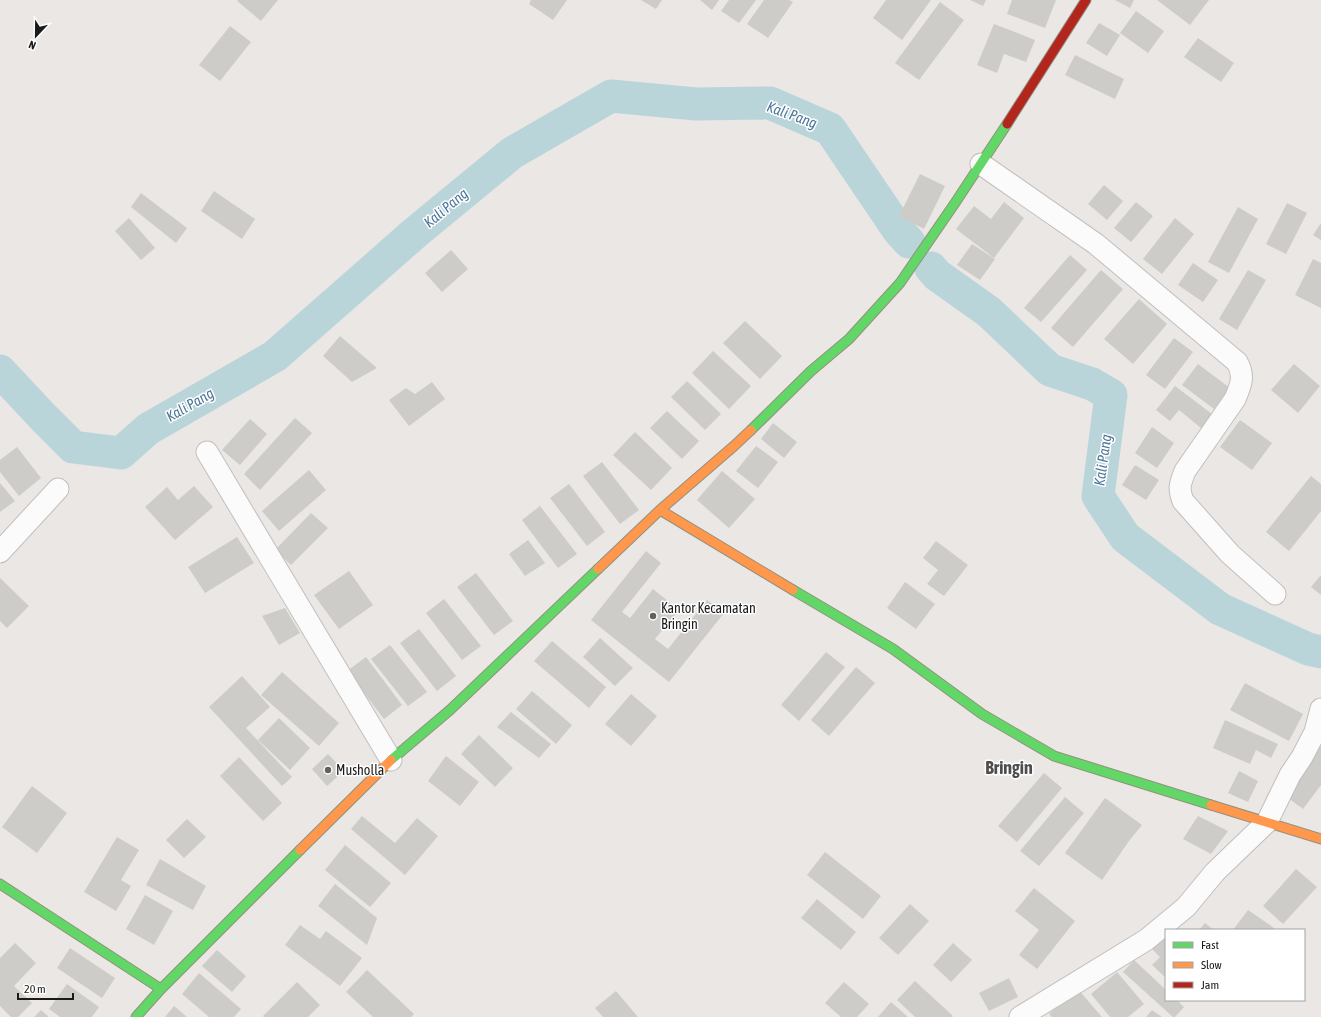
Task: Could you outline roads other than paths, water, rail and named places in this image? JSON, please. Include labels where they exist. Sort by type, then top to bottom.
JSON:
[{"type":"street","points":[[136,1017],[161,989],[391,760],[450,710],[660,510],[734,446],[812,371],[849,339],[900,283],[981,164],[1086,0]]},
{"type":"street","points":[[981,164],[1096,244],[1237,362],[1242,370],[1240,389],[1235,399],[1185,471],[1180,484],[1180,493],[1183,501],[1230,554],[1275,594]]},
{"type":"street","points":[[207,452],[391,760]]},
{"type":"street","points":[[0,552],[58,489]]},
{"type":"street","points":[[660,510],[893,649],[982,714],[1054,756],[1321,839]]},
{"type":"street","points":[[1020,1017],[1146,940],[1186,907],[1215,872],[1267,822],[1290,775],[1302,757],[1315,732],[1321,709]]},
{"type":"street","points":[[0,884],[161,989]]},
{"type":"waterway","name":"Kali Pang","points":[[0,371],[73,447],[121,453],[148,429],[275,356],[416,232],[512,153],[611,96],[696,104],[770,103],[830,129],[899,231],[909,242]]},
{"type":"waterway","name":"Kali Pang","points":[[931,268],[937,275],[989,312],[1050,370],[1092,384],[1111,395],[1098,496],[1125,537],[1220,609],[1308,649],[1321,652]]},
{"type":"place","name":"Kantor Kecamatan Bringin","points":[[653,616]]},
{"type":"place","name":"Musholla","points":[[328,770]]},
{"type":"district","name":"Bringin","points":[[1009,768]]}]
